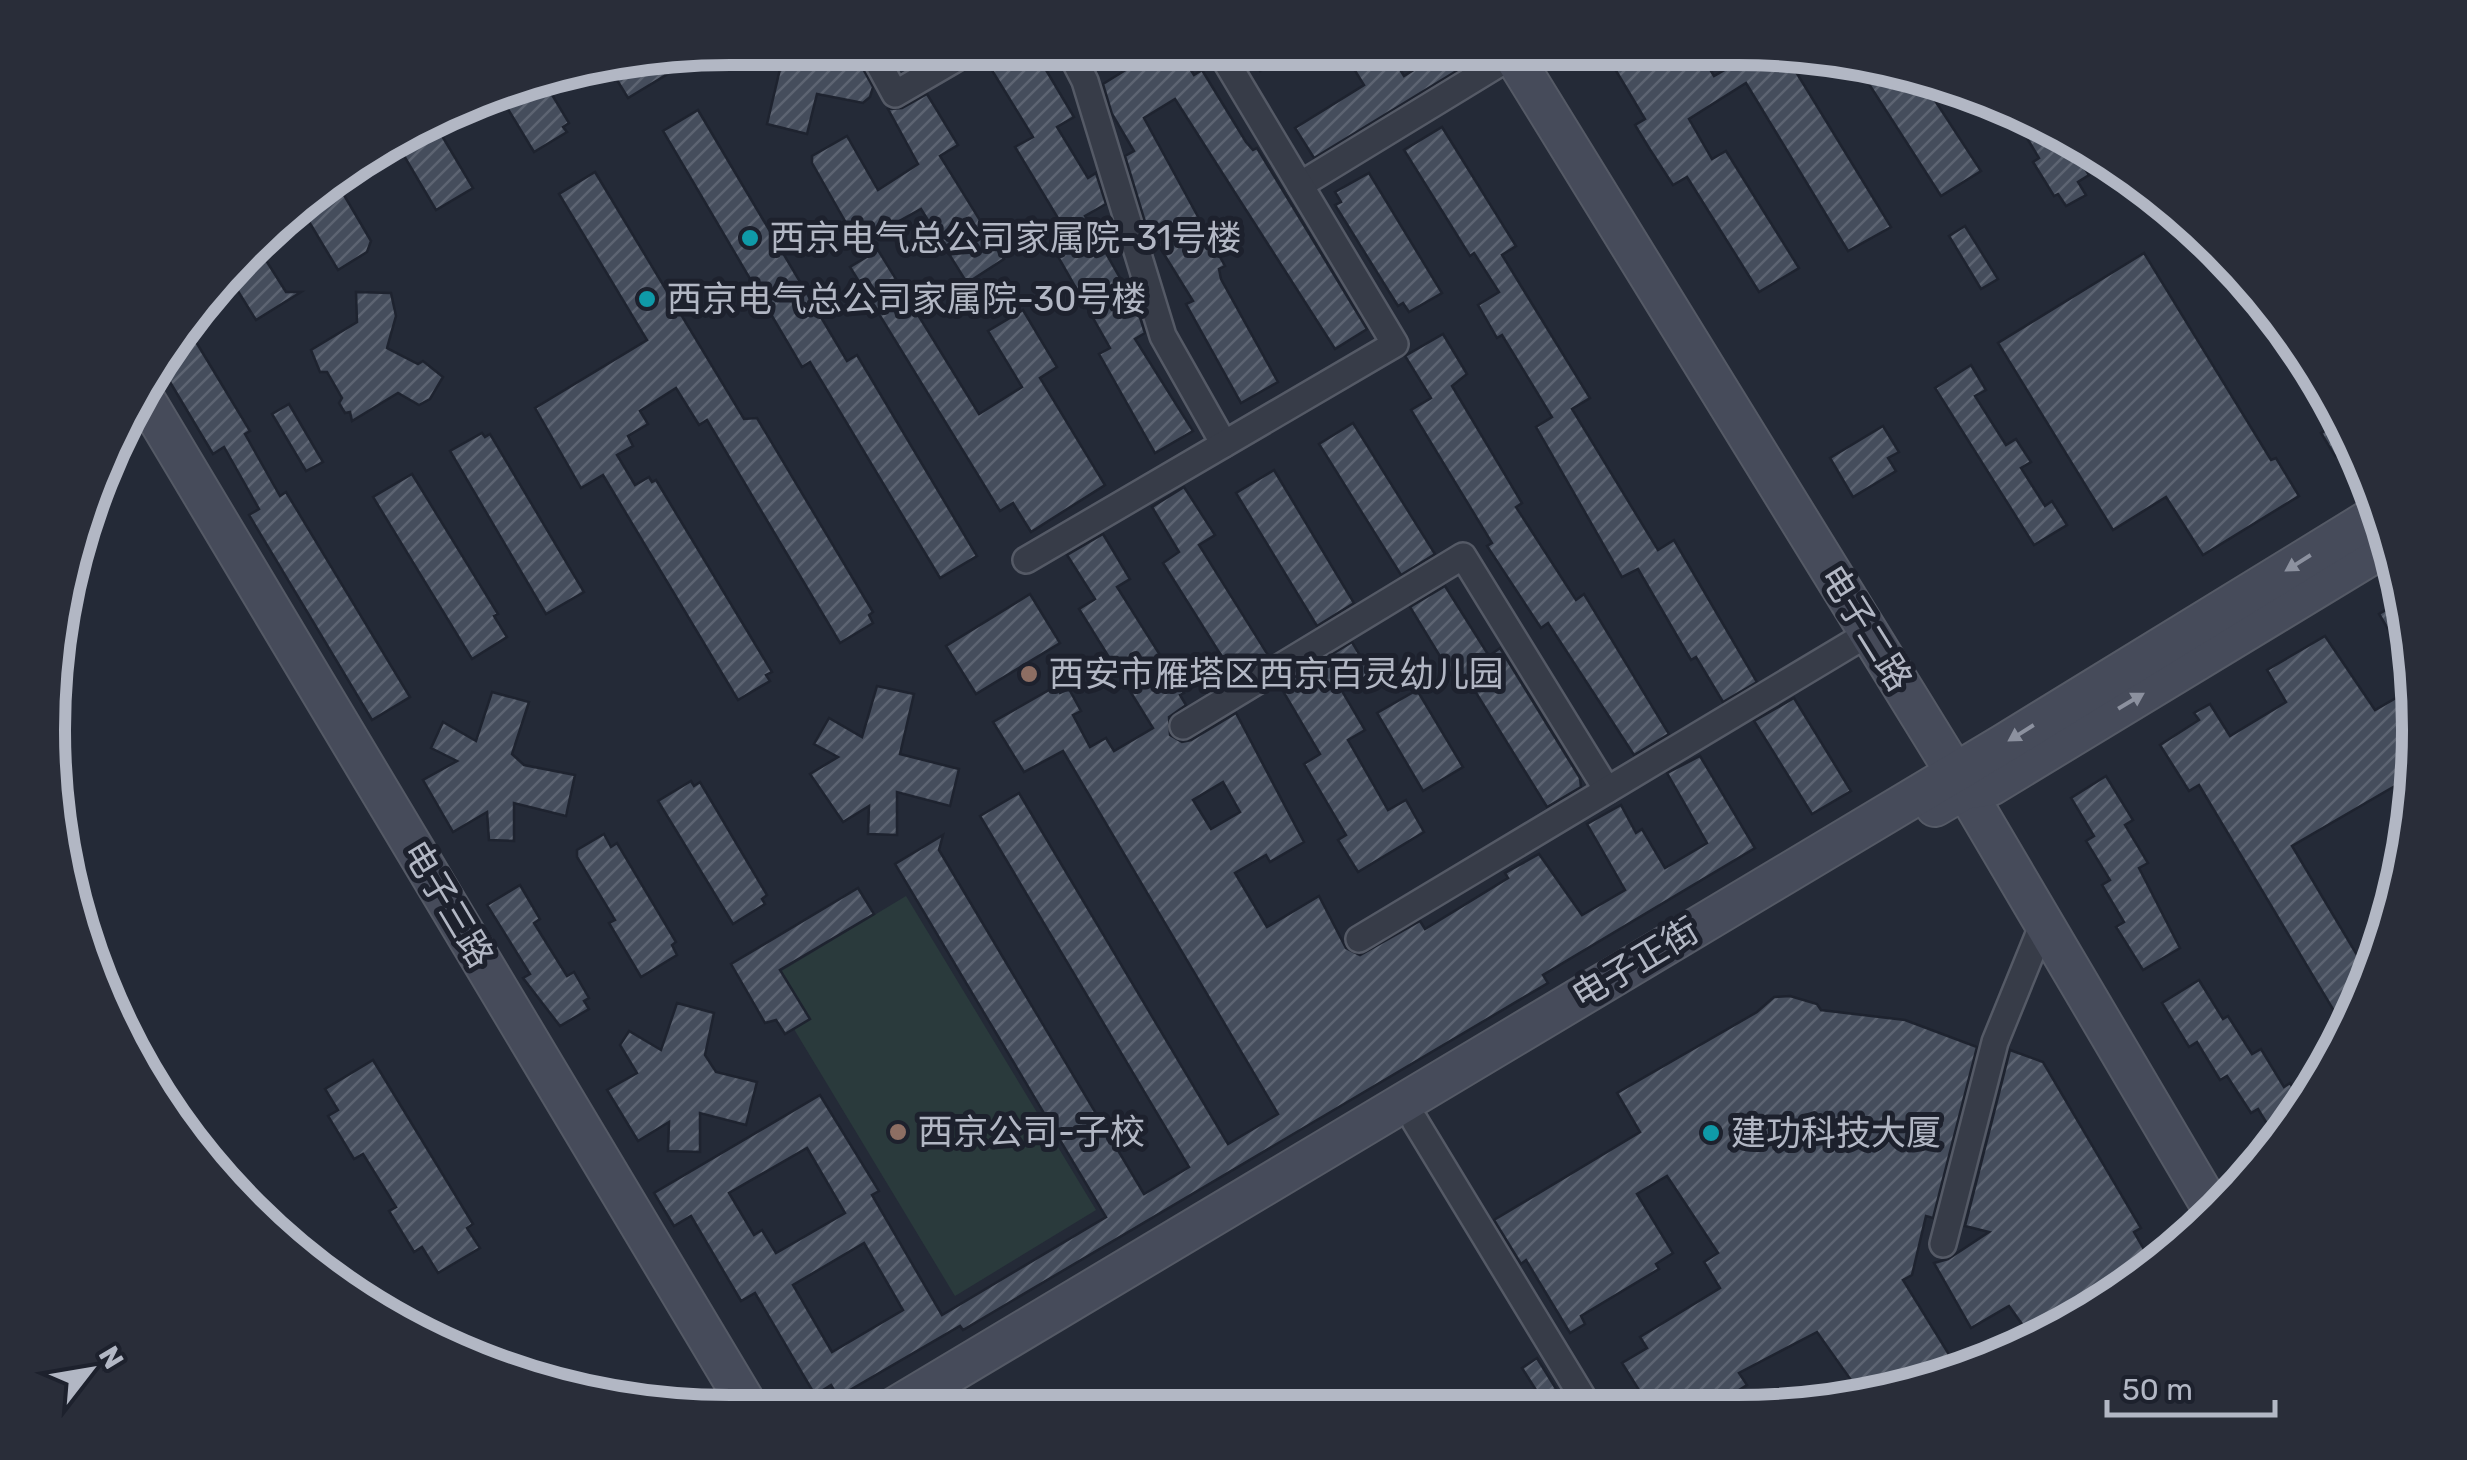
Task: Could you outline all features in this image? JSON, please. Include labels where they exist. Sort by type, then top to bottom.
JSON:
[{"type":"main road","name":"电子二路","points":[[1527,65],[1870,633],[1971,777],[2043,924],[2207,1200]]},
{"type":"main road","name":"电子二路","points":[[1528,65],[2224,1182]]},
{"type":"main road","name":"电子三路","points":[[149,406],[742,1395]]},
{"type":"main road","name":"电子正街","points":[[968,1395],[1971,777],[2368,520]]},
{"type":"main road","name":"电子正街","points":[[915,1395],[1971,777],[2377,551]]},
{"type":"street","points":[[879,65],[895,94],[945,65]]},
{"type":"street","points":[[1077,65],[1085,81],[1163,336],[1224,444]]},
{"type":"street","points":[[1026,560],[1395,344],[1228,65]]},
{"type":"street","points":[[1300,186],[1496,65]]},
{"type":"street","points":[[1183,726],[1463,556],[1606,790]]},
{"type":"street","points":[[1359,939],[1870,633]]},
{"type":"street","points":[[1943,1244],[1994,1042],[2043,924]]},
{"type":"street","points":[[1415,1122],[1581,1395]]},
{"type":"shaded area","points":[[906,896],[1096,1210],[955,1296],[765,981]]},
{"type":"building","points":[[781,65],[861,65],[873,87],[863,103],[817,94],[807,134],[767,124]]},
{"type":"building","points":[[989,65],[1043,65],[1074,117],[1057,127],[1088,178],[1096,173],[1106,204],[1085,216],[1137,308],[1145,333],[1135,339],[1193,431],[1155,453],[1099,354],[1110,348],[1056,253],[1073,243],[1015,147],[1033,137]]},
{"type":"building","points":[[1133,65],[1188,65],[1194,75],[1202,70],[1246,142],[1253,150],[1257,148],[1367,329],[1335,349],[1175,99],[1144,118],[1225,266],[1219,269],[1221,279],[1278,382],[1241,403],[1186,304],[1193,301],[1146,225],[1125,156],[1134,151],[1112,114],[1103,84]]},
{"type":"building","points":[[1352,65],[1397,65],[1404,76],[1421,65],[1455,65],[1458,70],[1314,158],[1295,128],[1364,85]]},
{"type":"building","points":[[1613,65],[1707,65],[1714,76],[1733,65],[1793,68],[1891,227],[1848,251],[1746,83],[1689,119],[1712,159],[1726,151],[1799,268],[1759,292],[1687,177],[1673,185],[1635,125],[1645,119]]},
{"type":"building","points":[[662,69],[666,75],[628,98],[614,76]]},
{"type":"building","points":[[1865,78],[1931,94],[1981,171],[1941,196]]},
{"type":"building","points":[[549,90],[569,123],[563,127],[567,132],[534,152],[505,104]]},
{"type":"building","points":[[927,94],[958,145],[940,156],[1004,259],[967,283],[921,209],[858,244],[812,163],[812,156],[847,136],[878,190],[918,164],[888,109],[902,108]]},
{"type":"building","points":[[698,110],[847,361],[857,355],[977,556],[940,578],[810,362],[802,367],[663,131]]},
{"type":"building","points":[[1442,127],[1516,246],[1502,255],[1590,398],[1572,409],[1658,550],[1674,540],[1757,682],[1723,702],[1696,657],[1691,660],[1638,569],[1622,577],[1536,427],[1552,417],[1502,335],[1497,338],[1478,305],[1499,292],[1474,253],[1470,256],[1404,150]]},
{"type":"building","points":[[2022,130],[2080,160],[2089,175],[2078,182],[2086,195],[2066,206],[2058,194],[2054,196],[2033,162],[2039,158]]},
{"type":"building","points":[[440,132],[473,188],[436,210],[402,152]]},
{"type":"building","points":[[595,172],[744,419],[757,418],[873,612],[869,615],[873,623],[840,643],[707,420],[699,425],[676,388],[640,411],[648,424],[628,436],[633,446],[617,455],[635,485],[649,477],[652,482],[656,480],[772,672],[766,675],[770,681],[738,700],[603,475],[581,488],[535,408],[647,340],[559,194]]},
{"type":"building","points":[[1369,173],[1442,293],[1409,312],[1403,303],[1398,306],[1335,205],[1341,202],[1335,192]]},
{"type":"building","points":[[341,191],[371,241],[367,252],[338,270],[307,218]]},
{"type":"building","points":[[1965,226],[1998,279],[1981,289],[1949,236]]},
{"type":"building","points":[[878,250],[979,414],[1022,387],[988,331],[1023,310],[1057,367],[1040,378],[1105,485],[1031,532],[1013,503],[1000,511],[850,267]]},
{"type":"building","points":[[2144,253],[2271,460],[2276,458],[2299,496],[2203,555],[2166,497],[2113,530],[1998,343]]},
{"type":"building","points":[[264,257],[286,292],[301,292],[256,320],[235,287]]},
{"type":"building","points":[[356,292],[391,293],[396,316],[387,348],[418,364],[423,361],[443,377],[430,399],[419,405],[398,393],[352,421],[350,412],[345,413],[339,403],[342,398],[327,372],[320,372],[311,350],[357,322]]},
{"type":"building","points":[[1443,334],[1467,374],[1452,386],[1522,503],[1516,507],[1576,600],[1584,594],[1669,734],[1634,755],[1548,623],[1541,628],[1487,546],[1492,543],[1411,410],[1431,398],[1405,356]]},
{"type":"building","points":[[193,337],[250,431],[245,434],[280,496],[286,492],[410,697],[372,720],[249,515],[259,509],[224,447],[213,454],[167,377]]},
{"type":"building","points":[[1971,365],[1986,390],[1975,396],[2006,445],[2016,439],[2031,462],[2021,468],[2045,506],[2052,501],[2067,525],[2034,545],[1935,388]]},
{"type":"building","points":[[289,404],[323,462],[306,471],[272,414]]},
{"type":"building","points":[[1353,423],[1435,554],[1401,575],[1319,444]]},
{"type":"building","points":[[1883,426],[1899,452],[1888,458],[1896,471],[1853,497],[1830,458]]},
{"type":"building","points":[[2329,428],[2340,453],[2335,456],[2321,433]]},
{"type":"building","points":[[482,433],[485,437],[490,434],[584,592],[546,614],[450,451]]},
{"type":"building","points":[[1274,470],[1354,603],[1317,626],[1236,493]]},
{"type":"building","points":[[412,474],[498,614],[494,616],[507,637],[472,659],[373,497]]},
{"type":"building","points":[[1184,487],[1215,535],[1199,545],[1268,655],[1234,676],[1163,563],[1179,552],[1152,507]]},
{"type":"building","points":[[1103,534],[1130,579],[1117,587],[1184,693],[1180,695],[1186,705],[1169,717],[1170,735],[1182,742],[1191,740],[1236,713],[1304,842],[1270,862],[1266,855],[1235,873],[1267,927],[1319,896],[1346,948],[1360,955],[1420,921],[1425,929],[1508,878],[1505,873],[1539,854],[1582,915],[1625,890],[1587,824],[1621,805],[1636,833],[1642,829],[1665,868],[1707,843],[1667,773],[1700,756],[1755,848],[1543,975],[1548,983],[963,1330],[960,1326],[841,1395],[837,1395],[831,1385],[815,1395],[755,1293],[741,1301],[691,1216],[674,1226],[654,1193],[820,1095],[879,1191],[872,1195],[942,1315],[1106,1217],[895,864],[943,835],[939,850],[1144,1194],[1189,1167],[980,816],[1019,793],[1228,1144],[1278,1114],[1063,751],[1024,772],[993,722],[1056,686],[1060,693],[1069,689],[1081,711],[1073,715],[1090,747],[1106,738],[1114,751],[1153,728],[1079,609],[1095,599],[1067,555]],"holes":[[[1223,782],[1240,812],[1211,829],[1193,800]],[[807,1148],[845,1213],[776,1253],[762,1230],[754,1235],[729,1193]],[[864,1243],[903,1310],[832,1352],[793,1285]]]},
{"type":"building","points":[[1445,586],[1489,656],[1500,648],[1580,778],[1581,787],[1547,807],[1465,675],[1455,681],[1410,607]]},
{"type":"building","points":[[1030,594],[1060,643],[976,694],[946,646]]},
{"type":"building","points":[[2390,607],[2396,643],[2379,614]]},
{"type":"building","points":[[2325,636],[2375,710],[2401,695],[2400,783],[2292,846],[2360,961],[2352,971],[2354,975],[2337,1016],[2199,785],[2189,791],[2160,745],[2199,720],[2194,713],[2210,704],[2230,736],[2286,702],[2267,670]]},
{"type":"building","points":[[1352,642],[1371,674],[1342,691],[1365,730],[1348,740],[1388,810],[1406,800],[1424,832],[1358,872],[1338,840],[1346,835],[1304,764],[1320,754],[1280,686]]},
{"type":"building","points":[[877,686],[914,694],[900,754],[959,769],[950,806],[897,792],[897,835],[868,834],[869,806],[843,822],[810,774],[838,757],[814,744],[829,718],[862,737]]},
{"type":"building","points":[[1417,690],[1463,767],[1423,791],[1377,713]]},
{"type":"building","points":[[492,692],[529,702],[512,754],[524,765],[575,775],[566,816],[514,803],[514,841],[489,840],[487,812],[453,832],[423,780],[457,761],[431,748],[443,722],[476,741]]},
{"type":"building","points":[[1794,698],[1851,791],[1812,814],[1754,721]]},
{"type":"building","points":[[2106,776],[2133,820],[2125,825],[2148,863],[2139,868],[2180,948],[2143,970],[2116,927],[2124,922],[2102,885],[2110,880],[2086,841],[2094,836],[2071,798]]},
{"type":"building","points":[[691,781],[694,786],[700,782],[767,895],[762,899],[765,904],[733,924],[658,801]]},
{"type":"building","points":[[604,834],[611,847],[617,843],[676,942],[672,945],[677,955],[641,977],[609,923],[615,920],[577,857],[577,850]]},
{"type":"building","points":[[520,885],[540,919],[534,923],[567,976],[574,972],[589,998],[584,1001],[589,1009],[560,1026],[523,978],[530,974],[487,905]]},
{"type":"building","points":[[858,888],[874,914],[780,970],[810,1019],[785,1034],[776,1020],[765,1023],[731,964]]},
{"type":"building","points":[[2199,980],[2223,1019],[2228,1016],[2252,1054],[2261,1049],[2284,1087],[2290,1083],[2295,1091],[2270,1128],[2258,1109],[2251,1113],[2227,1076],[2220,1080],[2197,1042],[2189,1047],[2162,1003]]},
{"type":"building","points":[[1790,996],[1817,1004],[1821,1010],[1905,1020],[1977,1047],[1933,1218],[1926,1216],[1912,1275],[1903,1280],[1952,1360],[1851,1385],[1817,1332],[1739,1373],[1747,1385],[1731,1395],[1642,1395],[1622,1363],[1647,1348],[1640,1337],[1720,1288],[1704,1262],[1718,1253],[1667,1176],[1637,1194],[1673,1253],[1656,1264],[1659,1269],[1581,1316],[1585,1324],[1570,1333],[1526,1260],[1521,1264],[1494,1220],[1640,1132],[1617,1093],[1757,1012],[1774,997]]},
{"type":"building","points":[[677,1003],[714,1013],[705,1055],[716,1072],[757,1082],[746,1125],[700,1113],[700,1152],[668,1151],[669,1122],[638,1141],[607,1090],[637,1073],[620,1045],[629,1031],[661,1050]]},
{"type":"building","points":[[2010,1050],[2043,1062],[2141,1228],[2134,1232],[2147,1254],[2070,1306],[2025,1329],[2009,1306],[1971,1328],[1934,1263],[1948,1259],[1989,1232],[1965,1226]]},
{"type":"building","points":[[373,1060],[473,1224],[467,1228],[480,1248],[438,1273],[422,1247],[414,1252],[389,1211],[396,1207],[363,1154],[354,1159],[328,1116],[338,1110],[325,1089]]},
{"type":"building","points":[[1537,1358],[1560,1395],[1539,1395],[1522,1368]]},
{"type":"place","name":"西京电气总公司家属院-31号楼","points":[[750,238]]},
{"type":"place","name":"西京电气总公司家属院-30号楼","points":[[647,299]]},
{"type":"place","name":"西安市雁塔区西京百灵幼儿园","points":[[1029,674]]},
{"type":"place","name":"西京公司-子校","points":[[898,1132]]},
{"type":"place","name":"建功科技大厦","points":[[1711,1133]]}]
